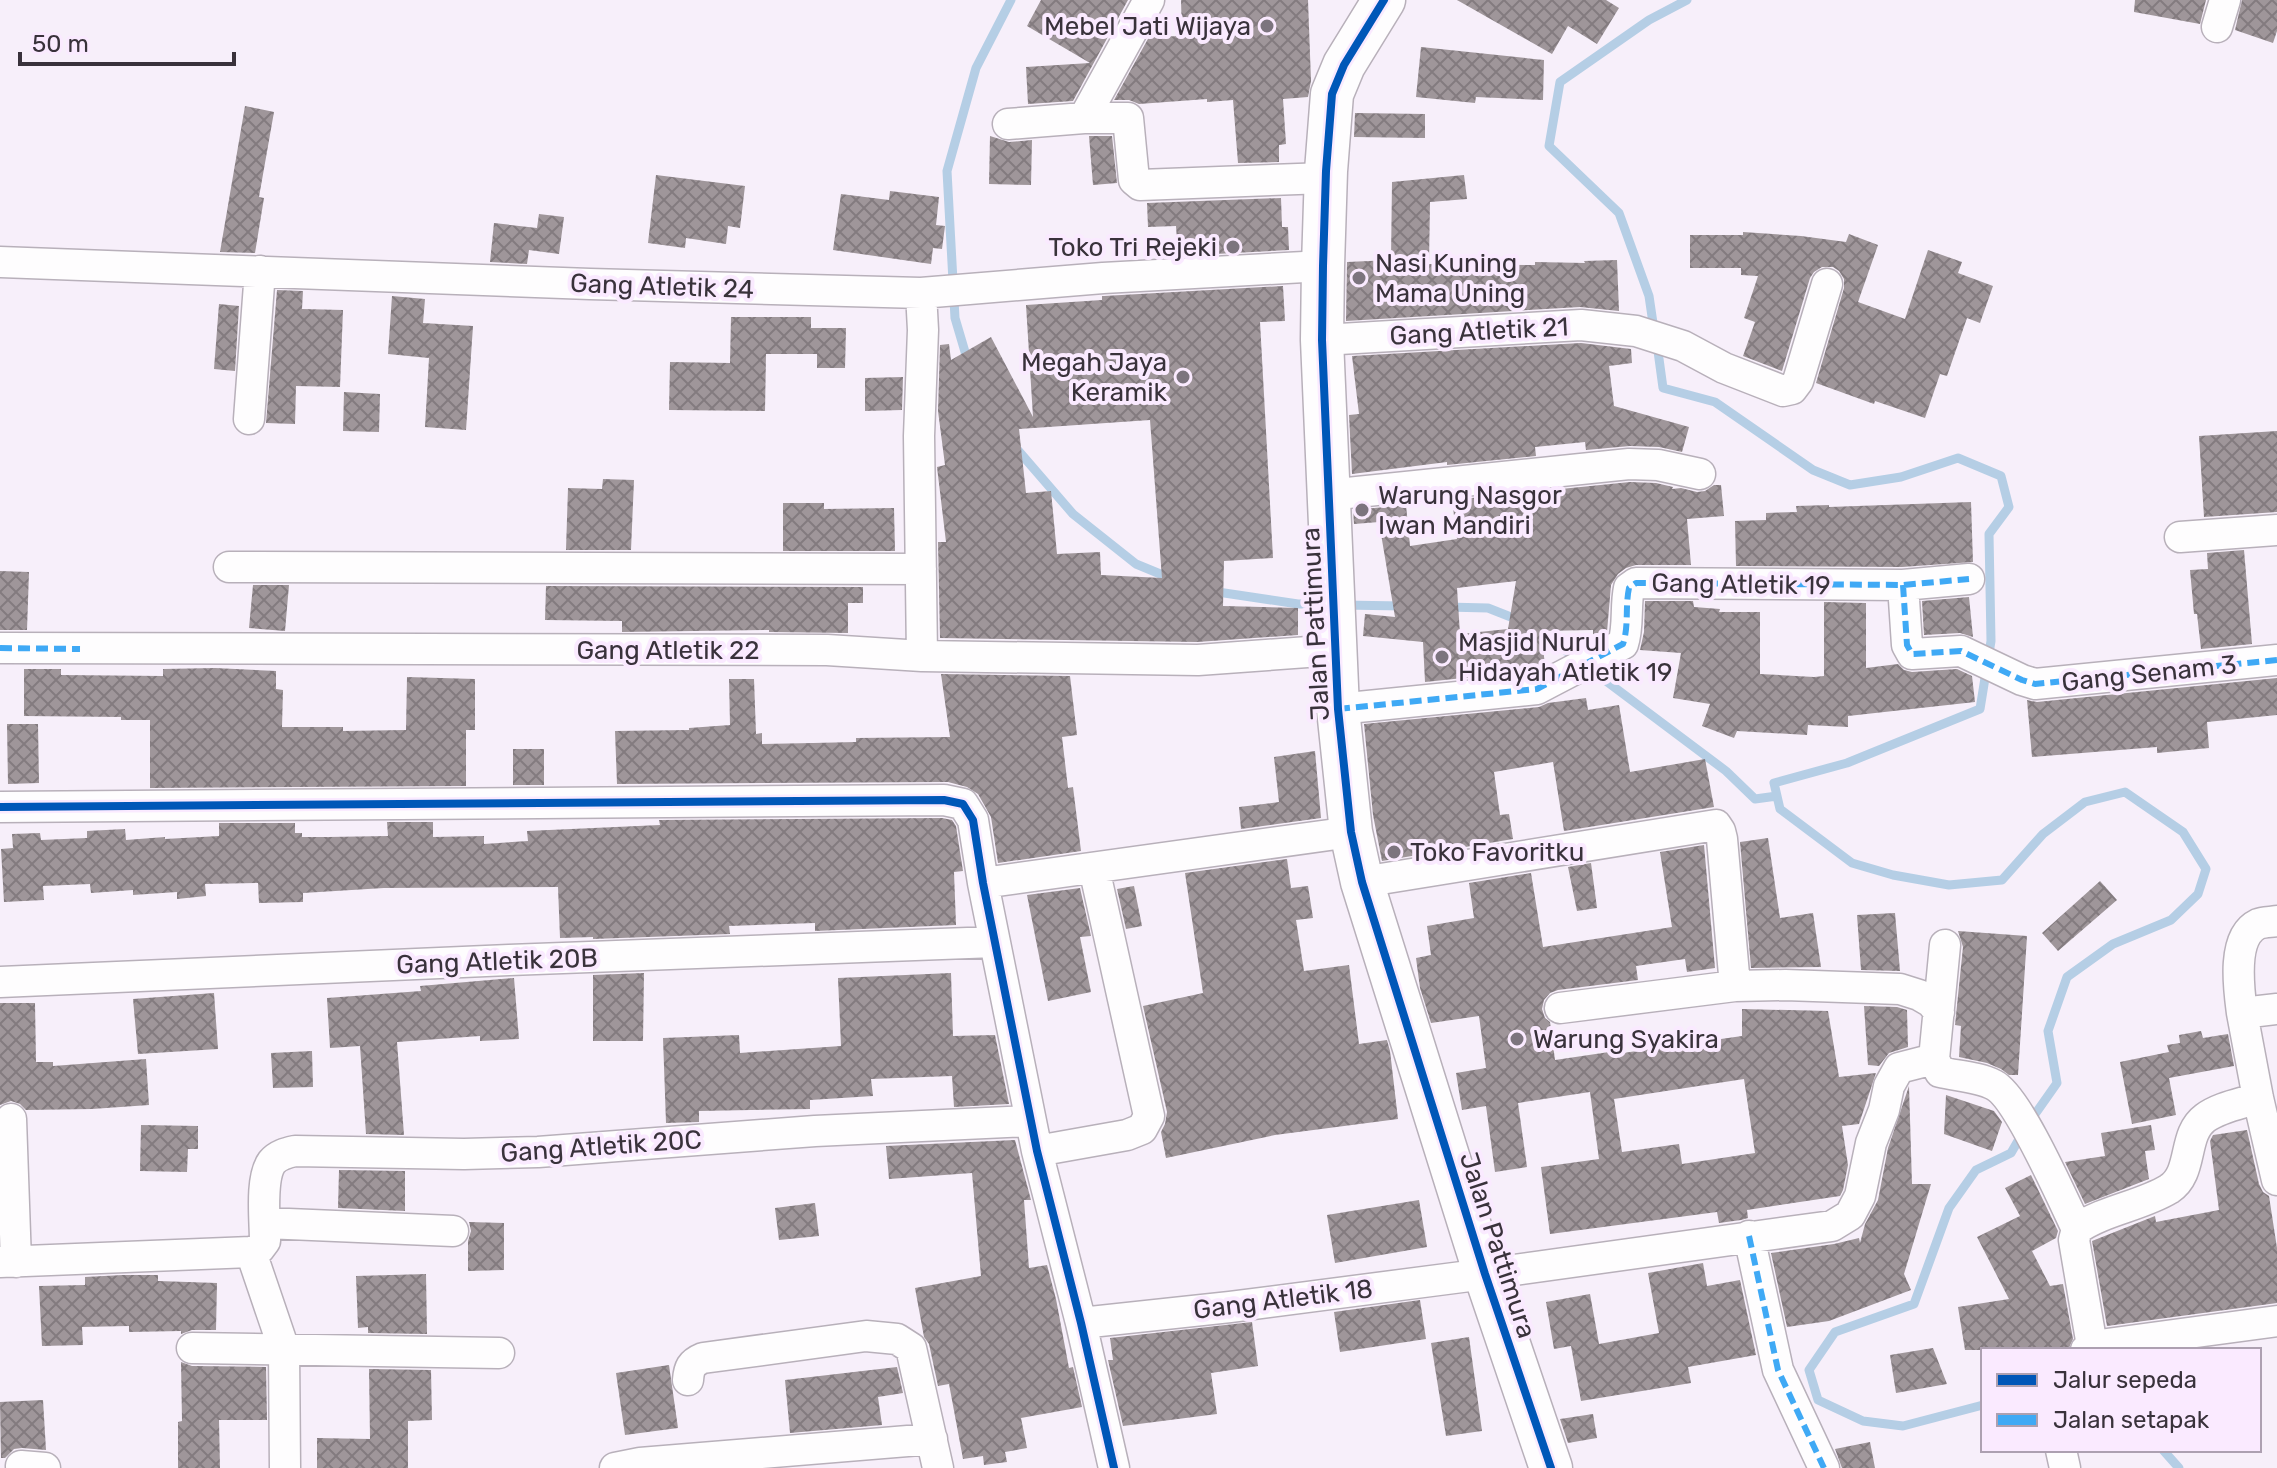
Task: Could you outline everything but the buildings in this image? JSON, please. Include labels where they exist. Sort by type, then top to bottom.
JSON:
[{"type":"street","points":[[1084,118],[1149,0]]},
{"type":"street","name":"Jalan Pattimura","points":[[1384,0],[1344,65],[1332,94],[1326,178],[1322,340],[1338,709],[1351,832],[1362,882],[1485,1274],[1551,1468]]},
{"type":"street","points":[[1008,124],[1128,118],[1134,180],[1140,185],[1326,178]]},
{"type":"street","name":"Gang Atletik 24","points":[[0,262],[590,284],[938,292],[1103,278],[1323,266]]},
{"type":"street","points":[[249,419],[260,271]]},
{"type":"street","name":"Gang Atletik 21","points":[[1322,340],[1581,325],[1636,331],[1683,346],[1724,368],[1783,391],[1792,389],[1802,370],[1827,284]]},
{"type":"street","points":[[922,656],[919,436],[923,330],[938,292]]},
{"type":"street","points":[[1328,495],[1629,464],[1658,465],[1700,474]]},
{"type":"street","points":[[2180,537],[2277,530]]},
{"type":"street","points":[[229,567],[921,569]]},
{"type":"street","name":"Gang Atletik 19","points":[[1338,709],[1537,689],[1623,644],[1627,632],[1626,600],[1629,588],[1636,583],[1903,585],[1969,579]]},
{"type":"street","name":"Gang Senam 3","points":[[1903,585],[1909,651],[1917,655],[1952,651],[1969,653],[2035,684],[2277,660]]},
{"type":"street","name":"Gang Atletik 22","points":[[0,648],[827,650],[922,656],[1198,660],[1334,622]]},
{"type":"street","points":[[0,807],[944,800],[963,804],[973,820],[1037,1151],[1114,1468]]},
{"type":"street","points":[[1362,882],[1716,825],[1722,839],[1735,986]]},
{"type":"street","points":[[983,883],[1351,832]]},
{"type":"street","points":[[1037,1151],[1127,1135],[1142,1129],[1149,1116],[1094,868]]},
{"type":"street","points":[[2277,921],[2258,924],[2249,932],[2238,963],[2242,1013],[2258,1098],[2274,1149],[2277,1180]]},
{"type":"street","name":"Gang Atletik 20B","points":[[0,982],[995,942]]},
{"type":"street","points":[[1945,945],[1934,1059],[1940,1072],[1993,1084],[2005,1093],[2026,1127],[2077,1229],[2074,1240],[2089,1348],[2277,1321]]},
{"type":"street","points":[[1560,1008],[1735,986],[1785,985],[1900,989],[1931,1002],[1939,1012]]},
{"type":"street","points":[[2242,1013],[2277,1009]]},
{"type":"street","name":"Gang Atletik 18","points":[[1081,1323],[1230,1307],[1832,1226],[1850,1215],[1860,1196],[1871,1143],[1884,1110],[1889,1086],[1899,1068],[1934,1059]]},
{"type":"street","points":[[2077,1229],[2171,1188],[2183,1173],[2194,1129],[2203,1119],[2221,1109],[2258,1098]]},
{"type":"street","points":[[11,1119],[8,1262],[251,1252],[284,1349],[285,1468]]},
{"type":"street","name":"Gang Atletik 20C","points":[[251,1252],[259,1249],[265,1241],[265,1178],[271,1164],[281,1154],[295,1151],[538,1152],[815,1131],[1031,1121]]},
{"type":"street","points":[[265,1223],[453,1231]]},
{"type":"street","points":[[1749,1236],[1778,1370],[1824,1468]]},
{"type":"street","points":[[615,1468],[640,1463],[935,1454],[911,1348],[897,1339],[866,1336],[703,1358],[689,1368],[688,1380]]},
{"type":"street","points":[[192,1348],[499,1353]]},
{"type":"waterway","points":[[968,362],[955,318],[947,171],[976,68],[1011,0]]},
{"type":"waterway","points":[[1654,330],[1649,296],[1619,213],[1549,146],[1560,82],[1649,20],[1687,0]]},
{"type":"waterway","points":[[1657,344],[1663,388],[1715,402],[1813,470],[1850,485],[1901,477],[1958,458],[2001,476],[2009,507],[1989,534],[1991,641],[1980,709],[1847,763],[1774,783],[1780,809],[1852,863],[1893,875],[1949,885],[2002,880],[2043,834],[2085,802],[2125,792],[2183,832],[2206,869],[2198,894],[2171,920],[2113,944],[2067,977],[2048,1031],[2057,1083],[2011,1153],[1976,1170],[1949,1208],[1914,1304],[1835,1332],[1809,1370],[1818,1400],[1863,1421],[1903,1426],[1981,1406]]},
{"type":"waterway","points":[[1016,448],[1073,514],[1136,564],[1170,578]]},
{"type":"waterway","points":[[1211,591],[1298,604],[1323,604]]},
{"type":"waterway","points":[[1342,605],[1403,606]]},
{"type":"waterway","points":[[1446,607],[1488,608],[1521,621]]},
{"type":"waterway","points":[[1534,627],[1726,771],[1755,799],[1777,796]]},
{"type":"waterway","points":[[2165,1452],[2179,1468]]},
{"type":"marked path","points":[[1338,709],[1537,689],[1623,644],[1629,588],[1636,583],[1903,585],[1969,579]]},
{"type":"marked path","points":[[1903,585],[1907,645],[1912,654],[1961,651],[2035,684],[2277,660]]},
{"type":"marked path","points":[[0,648],[80,649]]},
{"type":"marked path","points":[[1749,1236],[1778,1370],[1824,1468]]},
{"type":"cycle path","points":[[1384,0],[1344,65],[1332,94],[1326,171],[1322,340],[1338,709],[1351,832],[1362,882],[1485,1274],[1551,1468]]},
{"type":"cycle path","points":[[0,807],[944,800],[963,804],[973,820],[1037,1151],[1114,1468]]},
{"type":"place","name":"Mebel Jati Wijaya","points":[[1267,26]]},
{"type":"place","name":"Toko Tri Rejeki","points":[[1233,247]]},
{"type":"place","name":"Nasi Kuning Mama Uning","points":[[1359,278]]},
{"type":"place","name":"Megah Jaya Keramik","points":[[1183,377]]},
{"type":"place","name":"Warung Nasgor Iwan Mandiri","points":[[1362,510]]},
{"type":"place","name":"Masjid Nurul Hidayah Atletik 19","points":[[1442,657]]},
{"type":"place","name":"Toko Favoritku","points":[[1394,852]]},
{"type":"place","name":"Warung Syakira","points":[[1517,1039]]}]
